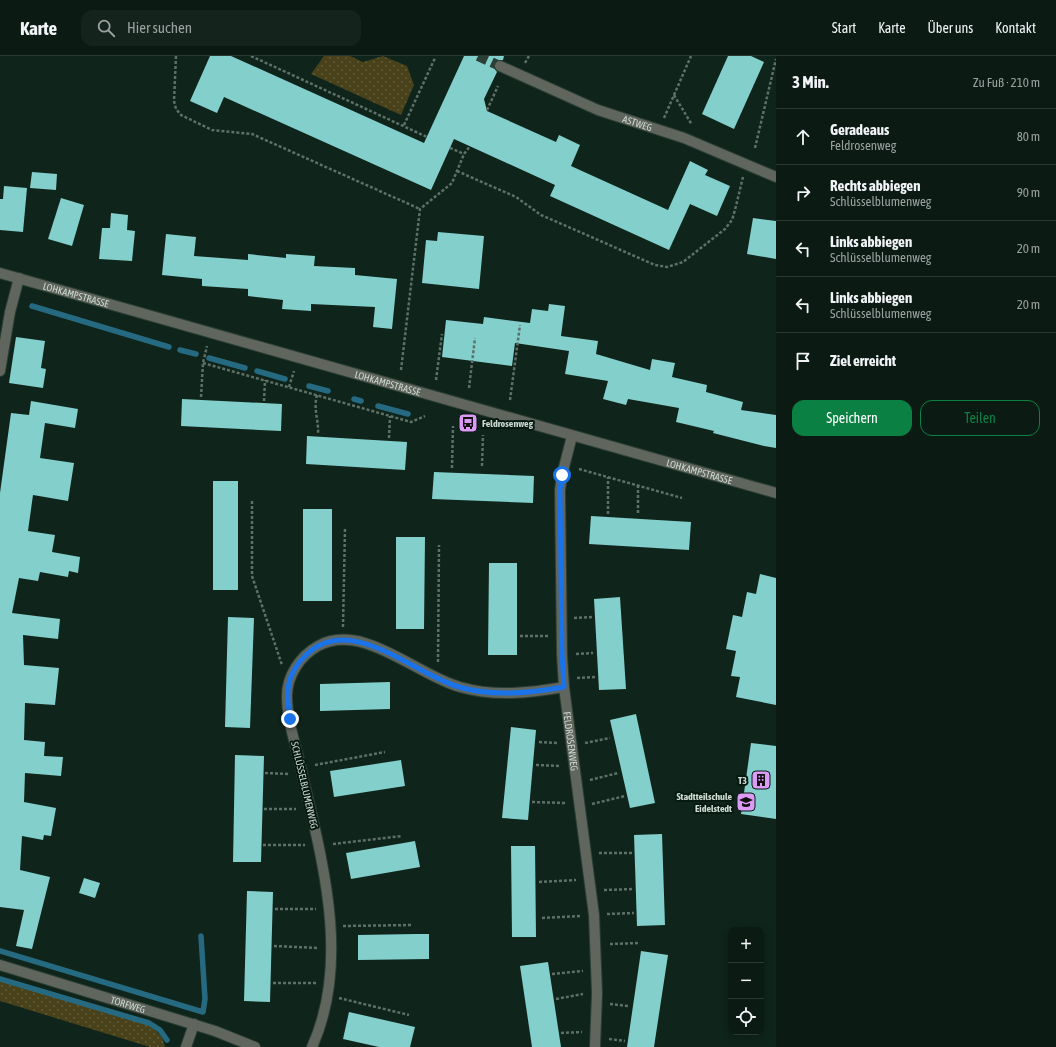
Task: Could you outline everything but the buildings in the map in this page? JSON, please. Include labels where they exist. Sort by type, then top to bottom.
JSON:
[{"type":"street","name":"ASTWEG","points":[[500,66],[598,110],[684,138],[776,177]]},
{"type":"street","name":"LOHKAMPSTRASSE","points":[[0,273],[776,493]]},
{"type":"street","points":[[0,371],[10,312],[19,278]]},
{"type":"street","name":"FELDROSENWEG","points":[[572,436],[562,475],[560,490],[562,654],[564,687],[594,915],[597,993],[595,1047]]},
{"type":"street","name":"SCHLÜSSELBLUMENWEG","points":[[312,1047],[324,1014],[328,995],[331,948],[327,895],[319,845],[290,719],[287,696],[291,675],[298,662],[318,646],[330,641],[342,640],[360,642],[379,648],[437,679],[458,687],[483,693],[508,694],[542,691],[564,687]]},
{"type":"street","name":"TORFWEG","points":[[0,965],[194,1024],[255,1047]]},
{"type":"street","points":[[186,1047],[194,1024]]},
{"type":"path","points":[[176,56],[174,101],[176,109],[181,115],[212,130],[252,134],[420,209]]},
{"type":"path","points":[[251,56],[404,125],[427,137]]},
{"type":"path","points":[[525,64],[528,56]]},
{"type":"path","points":[[663,120],[691,56]]},
{"type":"path","points":[[404,125],[435,58]]},
{"type":"path","points":[[755,148],[776,59]]},
{"type":"path","points":[[486,110],[498,86]]},
{"type":"path","points":[[674,94],[692,125]]},
{"type":"path","points":[[401,370],[420,209],[452,183],[464,154],[470,146]]},
{"type":"path","points":[[450,148],[464,154]]},
{"type":"path","points":[[457,171],[516,197],[541,215],[656,265],[667,267],[682,262],[725,229],[732,220],[743,177]]},
{"type":"path","points":[[510,400],[520,325]]},
{"type":"path","points":[[436,380],[442,334]]},
{"type":"path","points":[[469,388],[475,338]]},
{"type":"path","points":[[201,397],[202,363],[208,345]]},
{"type":"path","points":[[202,363],[411,422],[425,416]]},
{"type":"path","points":[[289,387],[294,371]]},
{"type":"path","points":[[264,401],[265,380]]},
{"type":"path","points":[[317,395],[315,401],[315,412],[319,424],[318,434]]},
{"type":"path","points":[[389,438],[390,416]]},
{"type":"path","points":[[452,468],[453,426]]},
{"type":"path","points":[[482,466],[483,435]]},
{"type":"path","points":[[579,469],[682,498]]},
{"type":"path","points":[[608,477],[608,514]]},
{"type":"path","points":[[638,485],[638,515]]},
{"type":"path","points":[[252,501],[252,576],[281,665],[291,675]]},
{"type":"path","points":[[342,640],[345,528]]},
{"type":"path","points":[[437,679],[439,545]]},
{"type":"path","points":[[570,618],[592,617]]},
{"type":"path","points":[[520,636],[553,636]]},
{"type":"path","points":[[572,655],[593,653]]},
{"type":"path","points":[[573,678],[595,677]]},
{"type":"path","points":[[580,744],[610,738]]},
{"type":"path","points":[[539,742],[562,744]]},
{"type":"path","points":[[309,766],[385,752]]},
{"type":"path","points":[[536,765],[565,766]]},
{"type":"path","points":[[265,773],[293,774]]},
{"type":"path","points":[[584,782],[618,773]]},
{"type":"path","points":[[587,805],[625,796]]},
{"type":"path","points":[[532,802],[569,803]]},
{"type":"path","points":[[264,809],[301,809]]},
{"type":"path","points":[[327,844],[402,836]]},
{"type":"path","points":[[263,845],[310,845]]},
{"type":"path","points":[[593,853],[633,853]]},
{"type":"path","points":[[539,882],[579,879]]},
{"type":"path","points":[[599,890],[634,890]]},
{"type":"path","points":[[275,909],[321,909]]},
{"type":"path","points":[[601,914],[634,913]]},
{"type":"path","points":[[542,918],[584,916]]},
{"type":"path","points":[[339,926],[413,925]]},
{"type":"path","points":[[603,944],[639,943]]},
{"type":"path","points":[[274,946],[323,948]]},
{"type":"path","points":[[552,974],[587,971]]},
{"type":"path","points":[[273,983],[321,984]]},
{"type":"path","points":[[556,999],[587,994]]},
{"type":"path","points":[[337,998],[409,1015]]},
{"type":"path","points":[[605,1004],[628,1006]]},
{"type":"path","points":[[561,1033],[587,1031]]},
{"type":"path","points":[[604,1039],[625,1041]]},
{"type":"shaded area","points":[[324,56],[350,56],[363,62],[383,56],[407,66],[414,85],[401,115],[311,74]]},
{"type":"shaded area","points":[[0,981],[149,1025],[160,1034],[165,1047],[150,1047],[0,1001]]},
{"type":"waterway","points":[[32,306],[169,347]]},
{"type":"waterway","points":[[180,350],[196,354]]},
{"type":"waterway","points":[[209,358],[245,368]]},
{"type":"waterway","points":[[257,371],[285,379]]},
{"type":"waterway","points":[[309,386],[328,391]]},
{"type":"waterway","points":[[354,399],[361,401]]},
{"type":"waterway","points":[[378,406],[408,414]]},
{"type":"waterway","points":[[0,951],[203,1012],[205,999],[201,936]]},
{"type":"waterway","points":[[0,979],[149,1023],[160,1030],[167,1040]]},
{"type":"tunnel","points":[[478,56],[500,66]]},
{"type":"place","name":"Feldrosenweg","points":[[468,423]]},
{"type":"place","name":"T3","points":[[761,780]]},
{"type":"place","name":"Stadtteilschule Eidelstedt","points":[[746,802]]},
{"type":"route","points":[[290,719],[287,696],[291,675],[298,662],[307,654],[318,646],[330,641],[342,640],[360,642],[379,648],[437,679],[458,687],[483,693],[508,694],[542,691],[564,687],[562,654],[560,490],[562,475]]}]
